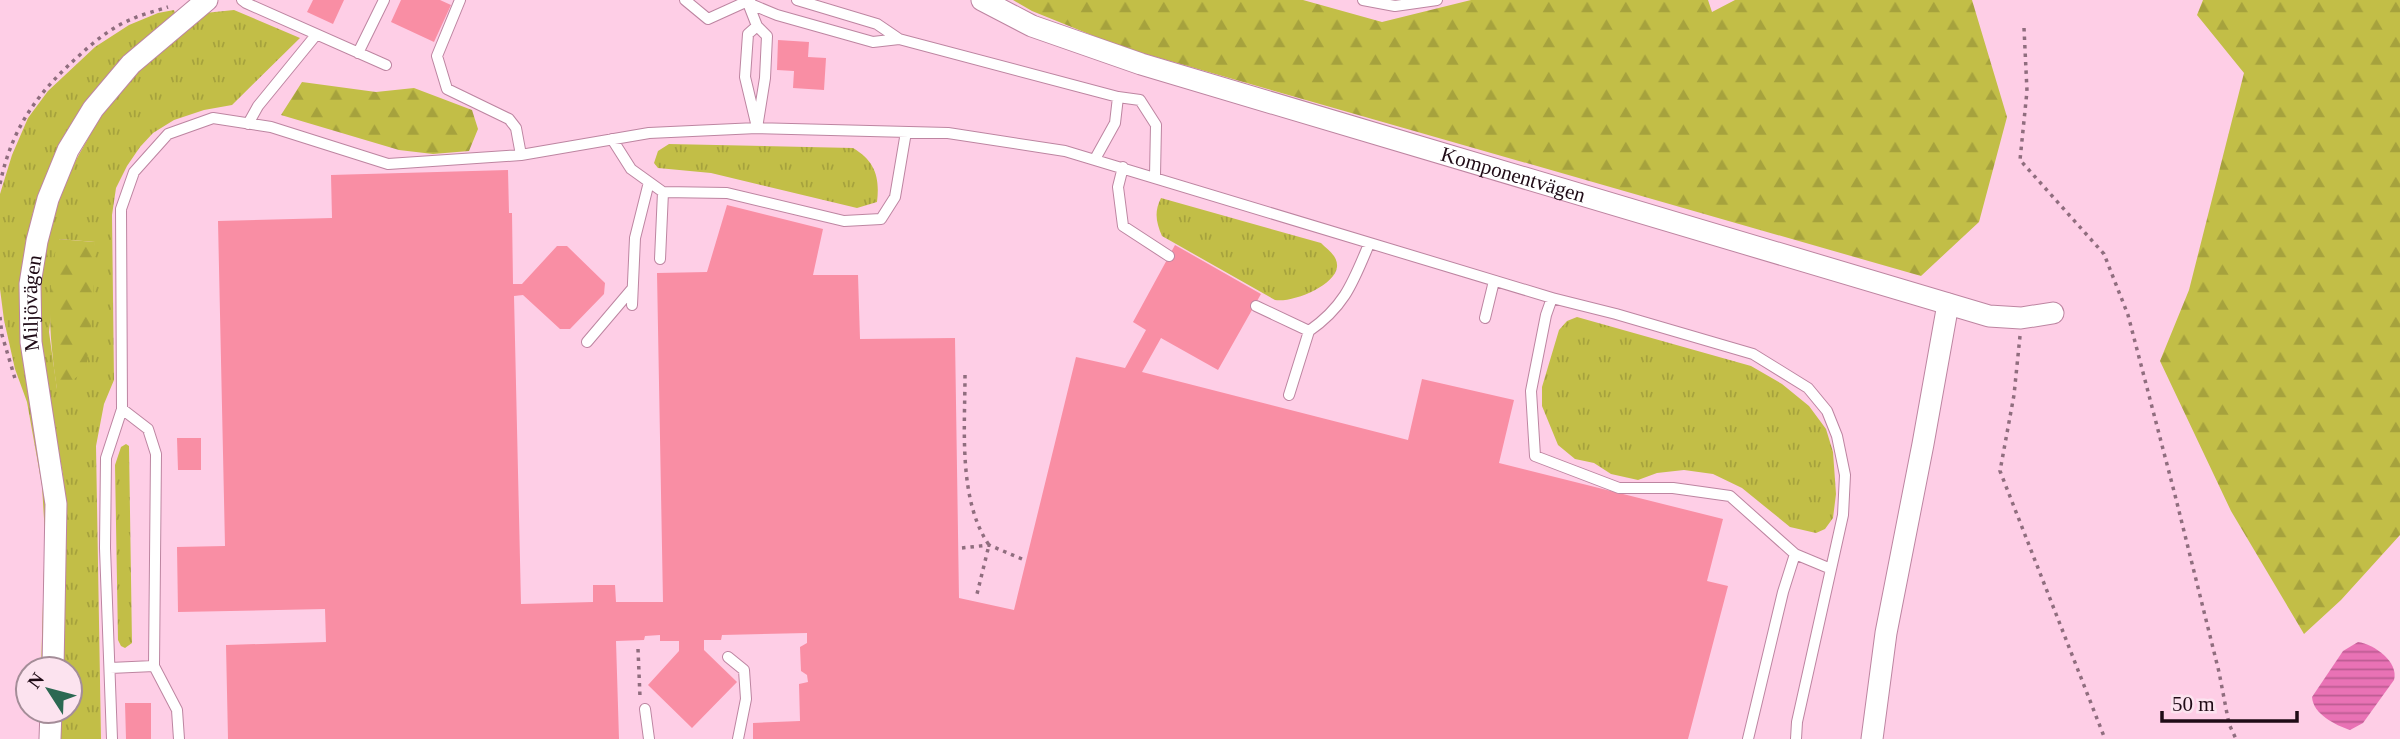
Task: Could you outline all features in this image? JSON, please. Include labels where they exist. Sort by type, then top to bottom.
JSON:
[{"type":"street","name":"Miljövägen","points":[[53,655],[56,504],[31,342],[30,284],[37,241],[48,199],[68,150],[93,109],[131,64],[207,0]]},
{"type":"street","name":"Komponentvägen","points":[[982,0],[1032,26],[1140,64],[1989,316],[2021,318],[2053,313]]},
{"type":"street","points":[[1872,739],[1886,633],[1948,304]]},
{"type":"lane","points":[[243,0],[386,65]]},
{"type":"lane","points":[[358,53],[384,0]]},
{"type":"lane","points":[[460,0],[437,56],[447,89],[509,118],[516,128],[521,155]]},
{"type":"lane","points":[[685,0],[708,19],[749,1]]},
{"type":"lane","points":[[797,0],[877,24],[899,39],[1118,97],[1140,100],[1156,125],[1155,176]]},
{"type":"lane","points":[[1363,0],[1395,6],[1437,0]]},
{"type":"lane","points":[[749,1],[757,26],[767,36],[765,78],[757,128]]},
{"type":"lane","points":[[749,1],[777,15],[873,42],[899,39]]},
{"type":"lane","points":[[757,26],[748,34],[745,77],[757,128]]},
{"type":"lane","points":[[248,124],[258,106],[316,35]]},
{"type":"lane","points":[[1096,159],[1115,123],[1118,97]]},
{"type":"lane","points":[[112,739],[105,548],[106,458],[122,409],[121,209],[134,172],[168,134],[213,118],[271,127],[388,164],[521,155],[649,133],[757,128],[906,132],[973,137],[1065,150],[1369,244],[1753,354],[1808,388],[1826,411],[1837,436],[1845,475],[1843,515],[1797,722],[1796,739]]},
{"type":"lane","points":[[611,139],[631,169],[663,192],[727,192],[844,221],[881,219],[895,197],[906,132]]},
{"type":"lane","points":[[1123,167],[1118,187],[1123,226],[1169,256]]},
{"type":"lane","points":[[632,305],[635,238],[649,182]]},
{"type":"lane","points":[[660,259],[663,192]]},
{"type":"lane","points":[[1289,395],[1309,331],[1330,317],[1351,287],[1369,244]]},
{"type":"lane","points":[[1485,318],[1494,281]]},
{"type":"lane","points":[[587,342],[632,289]]},
{"type":"lane","points":[[1552,298],[1546,315],[1531,391],[1535,456],[1619,488],[1673,488],[1730,496],[1795,554],[1831,569]]},
{"type":"lane","points":[[1255,306],[1309,331]]},
{"type":"lane","points":[[122,409],[148,429],[156,454],[154,666],[177,710],[179,739]]},
{"type":"lane","points":[[1748,739],[1783,592],[1795,554]]},
{"type":"lane","points":[[728,657],[744,670],[746,699],[738,739]]},
{"type":"lane","points":[[110,668],[154,666]]},
{"type":"lane","points":[[645,709],[649,739]]},
{"type":"path","points":[[0,184],[11,147],[27,112],[52,80],[93,43],[131,19],[173,6]]},
{"type":"path","points":[[2024,28],[2026,91],[2020,160],[2104,254],[2129,315],[2219,672],[2229,724],[2236,739]]},
{"type":"path","points":[[0,317],[2,335],[18,392]]},
{"type":"path","points":[[2021,318],[2014,395],[2000,471],[2105,739]]},
{"type":"path","points":[[965,375],[966,472],[979,530],[989,545],[977,594]]},
{"type":"path","points":[[962,548],[989,545],[1022,558]]},
{"type":"path","points":[[638,649],[639,695],[645,709]]},
{"type":"green space","points":[[1013,0],[1303,0],[1382,22],[1471,0],[1708,0],[1712,12],[1735,0],[1972,0],[2007,117],[1979,222],[1921,276],[1121,47],[1032,11]]},
{"type":"green space","points":[[2203,0],[2400,0],[2400,535],[2341,600],[2304,634],[2231,511],[2160,361],[2189,290],[2244,73],[2197,15]]},
{"type":"green space","points":[[174,10],[175,13],[48,172],[33,212],[25,252],[20,331],[24,368],[46,487],[44,655],[41,655],[45,535],[42,486],[27,402],[15,369],[4,320],[0,289],[0,194],[12,155],[28,118],[48,91],[95,47],[129,25],[158,13]]},
{"type":"green space","points":[[234,10],[300,38],[232,105],[204,110],[174,120],[153,133],[127,166],[116,188],[112,215],[114,380],[104,404],[96,446],[101,739],[60,739],[60,725],[84,725],[84,655],[63,655],[66,540],[63,475],[38,340],[40,278],[49,226],[67,176],[100,117],[140,70],[205,13]],"holes":[[[59,239],[95,242],[57,389],[49,332]]]},
{"type":"green space","points":[[302,82],[376,92],[414,88],[472,110],[478,129],[469,151],[433,154],[399,150],[281,115]]},
{"type":"green space","points":[[669,144],[853,148],[866,158],[874,170],[878,185],[877,202],[857,208],[711,173],[658,168],[654,163],[658,151]]},
{"type":"green space","points":[[1161,198],[1321,243],[1336,260],[1337,267],[1329,281],[1312,292],[1292,299],[1275,300],[1162,236],[1157,217]]},
{"type":"green space","points":[[58,239],[95,242],[93,308],[86,371],[57,390],[50,314]]},
{"type":"green space","points":[[1577,317],[1751,366],[1782,384],[1809,406],[1826,429],[1833,452],[1836,494],[1833,518],[1825,529],[1816,533],[1790,527],[1742,488],[1713,474],[1684,470],[1657,473],[1638,480],[1611,474],[1594,463],[1575,459],[1558,445],[1542,406],[1542,387],[1559,330],[1567,321]]},
{"type":"green space","points":[[126,444],[129,446],[132,643],[125,648],[118,640],[115,465],[121,447]]},
{"type":"shaded area","points":[[2358,642],[2371,646],[2384,655],[2395,673],[2394,680],[2363,723],[2350,730],[2321,714],[2312,697],[2343,651]]},
{"type":"building","points":[[313,0],[344,0],[333,24],[307,12]]},
{"type":"building","points":[[401,0],[440,0],[451,5],[434,42],[391,22]]},
{"type":"building","points":[[778,40],[809,42],[808,57],[826,58],[824,90],[793,88],[794,71],[777,70]]},
{"type":"building","points":[[508,170],[509,213],[512,213],[513,284],[522,284],[557,246],[567,246],[605,283],[604,294],[570,329],[560,329],[523,295],[514,296],[521,604],[593,602],[593,585],[615,585],[616,602],[663,602],[657,273],[707,272],[727,205],[823,229],[813,275],[858,275],[860,339],[955,338],[959,598],[1014,610],[1076,357],[1125,368],[1146,330],[1133,322],[1175,245],[1261,294],[1218,370],[1161,338],[1142,372],[1408,440],[1422,379],[1514,400],[1499,463],[1723,519],[1707,581],[1728,586],[1688,739],[753,739],[753,723],[800,721],[799,684],[808,682],[807,675],[801,671],[800,647],[807,643],[807,633],[722,635],[721,640],[704,640],[704,650],[737,682],[692,728],[648,685],[679,651],[679,641],[660,641],[660,635],[645,636],[644,640],[616,641],[619,739],[228,739],[226,645],[326,642],[325,609],[178,612],[177,547],[225,546],[218,221],[332,218],[331,175]]},
{"type":"building","points":[[177,438],[201,438],[201,470],[178,470]]},
{"type":"building","points":[[125,703],[151,703],[151,739],[126,739]]}]
